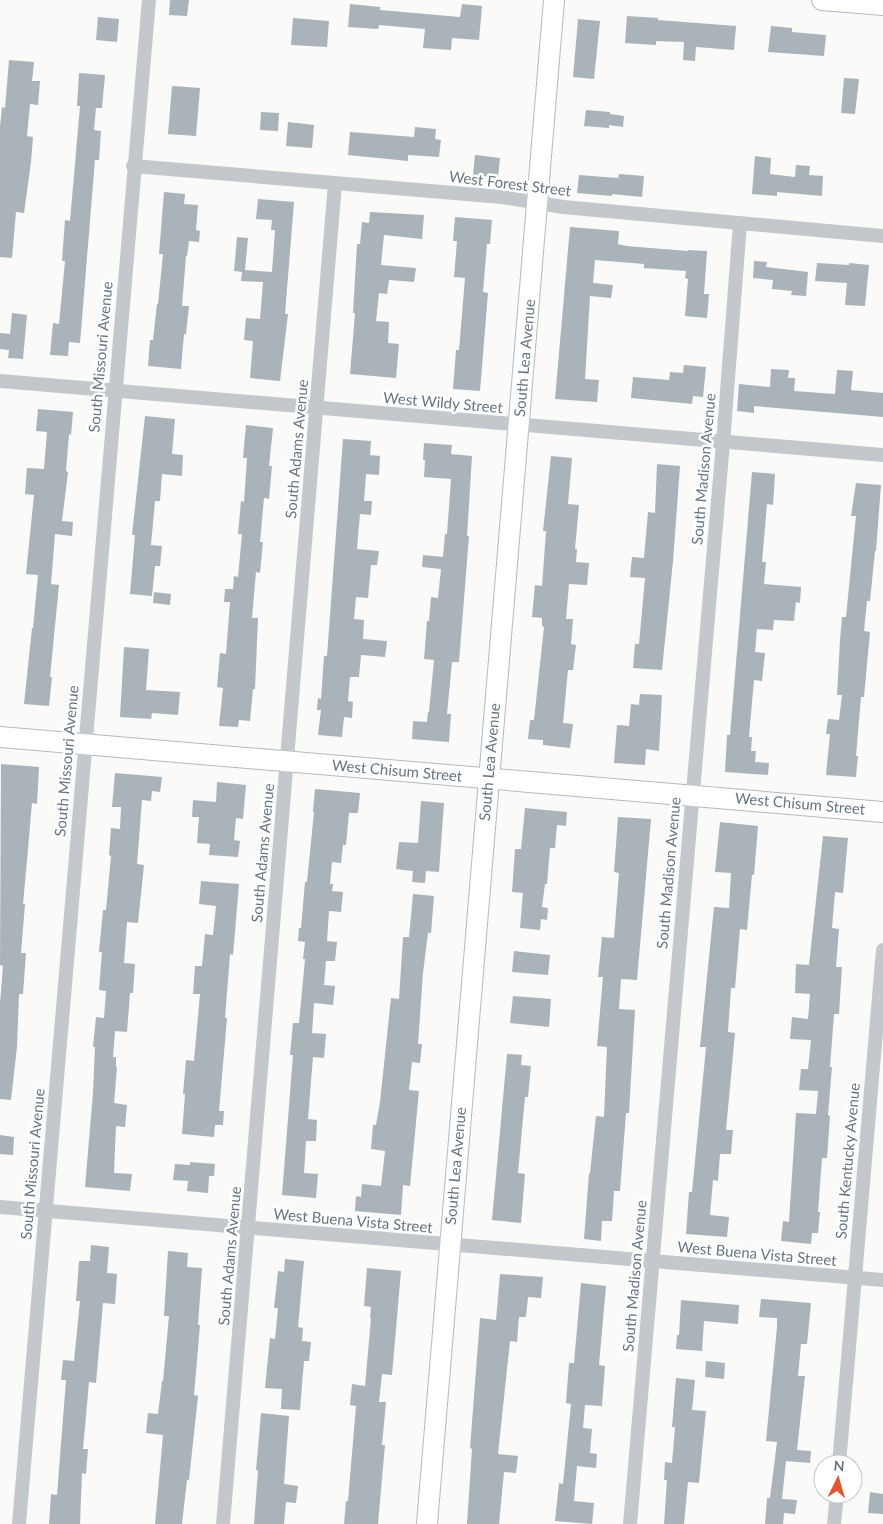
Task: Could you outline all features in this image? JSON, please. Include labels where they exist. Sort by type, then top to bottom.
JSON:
[{"type":"street","name":"South Missouri Avenue","points":[[18,1524],[149,0]]},
{"type":"street","name":"South Lea Avenue","points":[[427,1524],[554,0]]},
{"type":"street","points":[[822,0],[883,5]]},
{"type":"street","name":"West Forest Street","points":[[134,166],[502,197],[563,207],[883,236]]},
{"type":"street","name":"South Adams Avenue","points":[[223,1524],[335,184]]},
{"type":"street","name":"South Madison Avenue","points":[[630,1524],[723,443],[740,224]]},
{"type":"street","name":"West Wildy Street","points":[[0,381],[883,455]]},
{"type":"street","name":"West Chisum Street","points":[[0,737],[883,812]]},
{"type":"street","name":"South Kentucky Avenue","points":[[840,1454],[883,950]]},
{"type":"street","name":"West Buena Vista Street","points":[[0,1207],[883,1280]]},
{"type":"street","points":[[834,1524],[836,1504]]},
{"type":"building","points":[[170,0],[189,0],[187,16],[169,15]]},
{"type":"building","points":[[350,4],[380,7],[380,10],[460,17],[462,4],[482,6],[479,40],[452,38],[451,50],[423,48],[425,29],[379,25],[378,29],[348,27]]},
{"type":"building","points":[[627,16],[736,26],[734,50],[696,47],[695,61],[683,60],[684,42],[656,41],[656,45],[625,43]]},
{"type":"building","points":[[98,17],[119,19],[117,42],[96,40]]},
{"type":"building","points":[[293,18],[329,21],[327,47],[291,45]]},
{"type":"building","points":[[578,19],[600,21],[594,79],[573,77]]},
{"type":"building","points":[[771,26],[792,28],[792,32],[826,35],[824,56],[768,52]]},
{"type":"building","points":[[9,60],[34,62],[32,81],[40,81],[38,105],[30,104],[27,136],[33,137],[31,162],[24,213],[16,212],[12,258],[0,257],[0,127],[2,107],[5,108]]},
{"type":"building","points":[[79,73],[105,75],[102,108],[96,108],[94,130],[101,131],[99,160],[95,160],[80,343],[69,342],[68,356],[50,355],[53,323],[59,324],[65,261],[62,261],[65,220],[70,221],[80,106],[77,106]]},
{"type":"building","points":[[844,78],[859,79],[855,114],[841,113]]},
{"type":"building","points":[[172,86],[200,88],[196,136],[168,134]]},
{"type":"building","points":[[586,110],[610,112],[610,114],[624,116],[623,127],[609,125],[609,128],[584,126]]},
{"type":"building","points":[[261,112],[279,113],[278,131],[260,130]]},
{"type":"building","points":[[288,122],[314,125],[312,148],[286,146]]},
{"type":"building","points":[[415,127],[436,129],[435,139],[441,140],[439,157],[408,155],[408,161],[348,155],[350,132],[414,137]]},
{"type":"building","points":[[475,155],[500,158],[498,178],[473,175]]},
{"type":"building","points":[[755,156],[771,158],[770,174],[795,177],[796,165],[810,166],[809,175],[823,176],[822,196],[777,192],[777,196],[752,194]]},
{"type":"building","points":[[619,174],[644,176],[642,197],[577,193],[579,175],[618,178]]},
{"type":"building","points":[[164,192],[185,194],[184,204],[198,205],[196,230],[200,231],[199,242],[189,241],[186,256],[182,306],[189,306],[181,369],[148,366],[150,340],[153,340],[158,304],[163,254],[159,254]]},
{"type":"building","points":[[258,199],[294,202],[285,314],[288,314],[280,381],[250,378],[253,341],[244,340],[246,318],[260,319],[263,282],[241,281],[242,272],[234,271],[237,237],[248,238],[245,270],[272,272],[275,230],[271,230],[272,220],[256,219]]},
{"type":"building","points":[[370,212],[424,215],[422,239],[384,235],[381,265],[416,268],[414,282],[389,280],[387,294],[379,293],[376,321],[389,322],[388,343],[399,344],[396,378],[350,374],[355,313],[353,313],[357,244],[360,244],[362,222],[369,223]]},
{"type":"building","points":[[455,217],[492,220],[490,244],[487,244],[483,292],[488,293],[480,391],[453,389],[456,350],[459,350],[465,278],[454,277],[457,241],[453,241]]},
{"type":"building","points":[[570,227],[619,231],[618,244],[626,246],[707,251],[704,294],[709,294],[707,318],[685,316],[688,279],[685,278],[686,271],[644,268],[644,264],[595,260],[593,283],[613,285],[611,298],[590,296],[585,379],[599,380],[597,402],[555,399]]},
{"type":"building","points":[[754,261],[767,262],[766,267],[808,272],[806,296],[791,295],[792,291],[772,289],[773,280],[753,278]]},
{"type":"building","points":[[817,263],[869,265],[865,306],[845,305],[847,283],[815,281]]},
{"type":"building","points":[[12,313],[27,315],[23,359],[8,358],[9,350],[0,349],[0,333],[10,334]]},
{"type":"building","points":[[684,365],[706,367],[703,397],[693,396],[692,404],[631,398],[633,377],[669,380],[670,372],[683,373]]},
{"type":"building","points":[[771,369],[789,370],[788,378],[795,378],[794,391],[835,394],[837,370],[853,371],[851,390],[883,393],[883,417],[754,406],[754,413],[737,411],[739,384],[770,387]]},
{"type":"building","points":[[38,409],[73,412],[71,435],[69,434],[66,471],[68,472],[62,521],[73,522],[72,536],[55,534],[51,584],[59,585],[49,706],[24,704],[38,575],[26,574],[34,495],[25,494],[27,468],[44,469],[47,432],[36,431]]},
{"type":"building","points":[[145,416],[175,419],[172,454],[183,455],[182,476],[162,474],[160,501],[155,501],[151,545],[162,546],[160,566],[155,566],[152,596],[130,594],[135,535],[132,535]]},
{"type":"building","points":[[246,425],[273,428],[269,466],[272,466],[269,499],[264,498],[260,542],[263,542],[260,573],[256,572],[252,618],[258,618],[255,689],[253,689],[250,721],[239,720],[238,727],[219,726],[223,688],[217,687],[220,653],[226,654],[230,602],[224,602],[225,589],[233,589],[234,576],[238,577],[242,534],[238,534],[241,501],[244,502],[247,458],[243,458]]},
{"type":"building","points":[[343,439],[371,441],[370,455],[380,456],[379,475],[366,474],[364,501],[372,501],[371,515],[360,514],[357,549],[379,551],[377,565],[371,565],[368,598],[356,597],[354,619],[364,620],[363,639],[387,641],[385,657],[361,655],[359,677],[350,677],[348,701],[353,702],[352,718],[344,717],[342,737],[318,735],[321,710],[317,710],[318,698],[321,699],[324,656],[327,656]]},
{"type":"building","points":[[424,443],[452,445],[451,454],[472,456],[467,536],[469,536],[459,662],[452,662],[447,714],[451,714],[449,742],[412,739],[413,721],[427,722],[429,712],[434,660],[424,659],[427,621],[429,621],[431,597],[438,598],[441,569],[422,567],[423,555],[443,557],[445,534],[447,534],[451,479],[424,477]]},
{"type":"building","points":[[551,456],[572,458],[568,504],[579,505],[575,549],[577,549],[576,562],[589,563],[587,585],[569,584],[566,619],[573,619],[571,644],[576,645],[573,670],[568,670],[563,723],[573,724],[570,748],[543,745],[543,740],[528,739],[530,720],[534,720],[544,627],[542,626],[542,618],[532,617],[535,585],[542,586],[546,531],[543,531]]},
{"type":"building","points":[[657,464],[680,466],[662,670],[633,668],[635,644],[639,644],[645,578],[630,577],[632,557],[644,558],[648,512],[655,513]]},
{"type":"building","points":[[752,472],[775,474],[773,505],[767,504],[762,562],[766,562],[764,584],[801,587],[800,603],[796,602],[794,621],[774,620],[773,630],[757,629],[755,652],[765,653],[762,681],[754,680],[749,737],[752,737],[751,751],[756,751],[755,762],[769,763],[768,775],[725,772],[727,735],[730,735]]},
{"type":"building","points":[[856,483],[881,485],[876,551],[864,631],[870,632],[864,697],[861,697],[856,777],[826,775],[830,734],[826,734],[828,719],[839,720],[842,695],[837,695],[840,640],[842,617],[846,617],[856,516],[851,516]]},
{"type":"building","points":[[154,592],[171,594],[170,605],[153,603]]},
{"type":"building","points":[[124,647],[149,649],[146,690],[180,692],[178,715],[152,713],[151,719],[120,717]]},
{"type":"building","points":[[640,694],[662,695],[659,751],[646,749],[645,765],[614,763],[617,725],[629,726],[631,704],[639,705]]},
{"type":"building","points":[[1,764],[39,767],[37,804],[32,803],[23,904],[25,904],[21,953],[26,953],[23,994],[19,994],[17,1047],[11,1100],[0,1099],[0,1003],[3,966],[0,965]]},
{"type":"building","points":[[115,773],[162,777],[160,792],[152,791],[151,801],[142,800],[137,864],[144,865],[138,923],[127,922],[124,963],[135,964],[133,993],[130,993],[127,1032],[115,1031],[113,1057],[116,1057],[117,1067],[114,1103],[127,1105],[125,1127],[116,1126],[114,1173],[132,1174],[130,1191],[85,1187],[93,1093],[95,1047],[93,1047],[96,1017],[104,1018],[106,991],[99,990],[102,952],[99,952],[103,910],[106,910],[111,856],[109,855],[111,828],[120,829],[121,807],[112,807]]},
{"type":"building","points":[[217,782],[246,785],[243,819],[236,818],[234,840],[240,841],[238,857],[209,855],[210,844],[197,843],[199,817],[192,817],[193,800],[216,802]]},
{"type":"building","points":[[315,789],[360,793],[358,813],[349,813],[346,845],[343,845],[341,863],[332,862],[330,884],[333,884],[332,891],[343,892],[341,912],[329,911],[327,941],[337,942],[335,961],[326,961],[324,985],[335,986],[333,1005],[314,1003],[312,1033],[326,1034],[324,1058],[313,1057],[308,1119],[317,1120],[316,1141],[306,1141],[304,1173],[318,1174],[316,1198],[282,1195],[293,1055],[290,1055],[293,1023],[299,1023],[305,959],[303,959],[305,942],[298,941],[299,928],[301,928],[305,882],[307,882]]},
{"type":"building","points":[[421,801],[444,803],[439,872],[426,871],[425,883],[412,882],[413,871],[396,869],[399,842],[418,843]]},
{"type":"building","points":[[525,808],[567,812],[566,826],[557,825],[555,848],[550,848],[547,884],[545,884],[542,907],[548,908],[547,920],[541,919],[540,930],[520,928],[523,893],[512,892],[515,849],[521,849]]},
{"type":"building","points":[[618,817],[651,819],[637,980],[621,979],[619,1009],[635,1010],[629,1113],[626,1113],[620,1191],[614,1191],[612,1221],[602,1221],[601,1241],[584,1239],[596,1116],[604,1117],[607,1047],[597,1046],[603,977],[598,977],[602,937],[614,938],[619,873],[614,872]]},
{"type":"building","points":[[720,822],[758,826],[747,930],[740,929],[735,988],[731,988],[728,1032],[735,1033],[726,1130],[733,1130],[731,1154],[720,1154],[718,1181],[713,1180],[710,1215],[729,1217],[727,1237],[686,1234],[706,1047],[700,1047],[714,907],[729,908],[731,873],[715,872]]},
{"type":"building","points":[[823,836],[848,838],[843,893],[835,892],[832,928],[839,929],[836,967],[842,967],[839,1014],[834,1014],[827,1158],[822,1158],[818,1233],[812,1233],[811,1244],[781,1241],[783,1221],[789,1222],[796,1113],[816,1114],[818,1091],[799,1090],[801,1069],[808,1069],[811,1040],[790,1039],[792,1017],[808,1019],[810,994],[795,993],[796,964],[809,965]]},
{"type":"building","points":[[201,881],[239,884],[233,955],[230,954],[225,1018],[227,1018],[219,1111],[224,1111],[223,1125],[215,1125],[214,1137],[182,1134],[186,1060],[194,1061],[200,994],[193,994],[195,966],[202,966],[205,934],[213,935],[216,906],[199,904]]},
{"type":"building","points":[[413,894],[434,896],[431,933],[428,933],[423,973],[418,1044],[422,1044],[420,1063],[412,1062],[409,1090],[419,1091],[410,1186],[403,1185],[401,1215],[355,1211],[356,1196],[361,1197],[362,1184],[381,1186],[385,1151],[371,1149],[373,1125],[376,1125],[380,1102],[391,998],[399,999],[403,937],[409,937]]},
{"type":"building","points":[[514,951],[550,955],[548,975],[512,972]]},
{"type":"building","points":[[513,996],[551,999],[549,1027],[510,1023]]},
{"type":"building","points":[[507,1054],[522,1055],[521,1065],[531,1066],[528,1097],[525,1097],[518,1173],[525,1174],[521,1223],[492,1220]]},
{"type":"building","points":[[0,1135],[14,1137],[13,1155],[0,1154]]},
{"type":"building","points":[[190,1162],[215,1164],[214,1176],[209,1176],[208,1193],[187,1191],[188,1181],[173,1180],[175,1164],[190,1165]]},
{"type":"building","points":[[91,1245],[109,1247],[107,1273],[117,1274],[115,1304],[103,1303],[96,1383],[89,1382],[83,1449],[88,1449],[86,1474],[82,1473],[80,1524],[49,1524],[51,1494],[57,1495],[66,1380],[61,1380],[63,1360],[74,1361],[80,1301],[76,1301],[79,1261],[90,1261]]},
{"type":"building","points":[[168,1251],[188,1253],[187,1267],[202,1268],[198,1325],[200,1325],[194,1395],[198,1396],[182,1524],[155,1524],[163,1435],[146,1433],[148,1413],[158,1414],[163,1381],[169,1316],[164,1316]]},
{"type":"building","points":[[285,1259],[304,1261],[298,1327],[303,1328],[302,1341],[311,1342],[309,1361],[304,1361],[300,1410],[281,1409],[282,1389],[265,1388],[270,1338],[275,1339],[278,1308],[274,1308],[278,1271],[284,1272]]},
{"type":"building","points":[[367,1268],[401,1271],[392,1375],[382,1374],[379,1402],[386,1402],[382,1445],[385,1445],[378,1524],[344,1524],[346,1501],[348,1501],[356,1406],[350,1405],[352,1384],[365,1386],[371,1318],[371,1307],[364,1306]]},
{"type":"building","points":[[500,1274],[543,1277],[541,1298],[528,1297],[526,1317],[519,1317],[517,1342],[510,1341],[498,1454],[518,1456],[516,1473],[504,1472],[499,1524],[467,1524],[472,1449],[470,1448],[480,1318],[496,1320]]},
{"type":"building","points":[[581,1283],[606,1286],[599,1365],[605,1366],[602,1406],[585,1405],[583,1428],[592,1429],[590,1453],[597,1454],[596,1468],[577,1466],[574,1501],[594,1503],[592,1524],[555,1521],[559,1483],[563,1484],[571,1404],[566,1403],[569,1363],[574,1363]]},
{"type":"building","points":[[761,1299],[811,1303],[807,1344],[801,1344],[798,1376],[805,1376],[797,1450],[811,1451],[810,1463],[786,1461],[782,1499],[797,1500],[795,1514],[784,1513],[783,1524],[765,1524],[767,1498],[770,1498],[777,1442],[766,1441],[777,1318],[759,1317]]},
{"type":"building","points":[[681,1300],[739,1305],[738,1324],[704,1321],[702,1351],[676,1349],[677,1335],[679,1335]]},
{"type":"building","points":[[706,1361],[725,1363],[724,1379],[705,1377]]},
{"type":"building","points":[[676,1378],[695,1380],[692,1410],[706,1411],[699,1483],[688,1482],[684,1524],[664,1524],[667,1480],[664,1480],[665,1462],[672,1463],[675,1427],[672,1427]]},
{"type":"building","points":[[261,1413],[289,1416],[284,1484],[298,1486],[296,1503],[286,1502],[284,1524],[254,1524]]},
{"type":"building","points":[[870,1492],[883,1494],[883,1514],[868,1513]]}]
